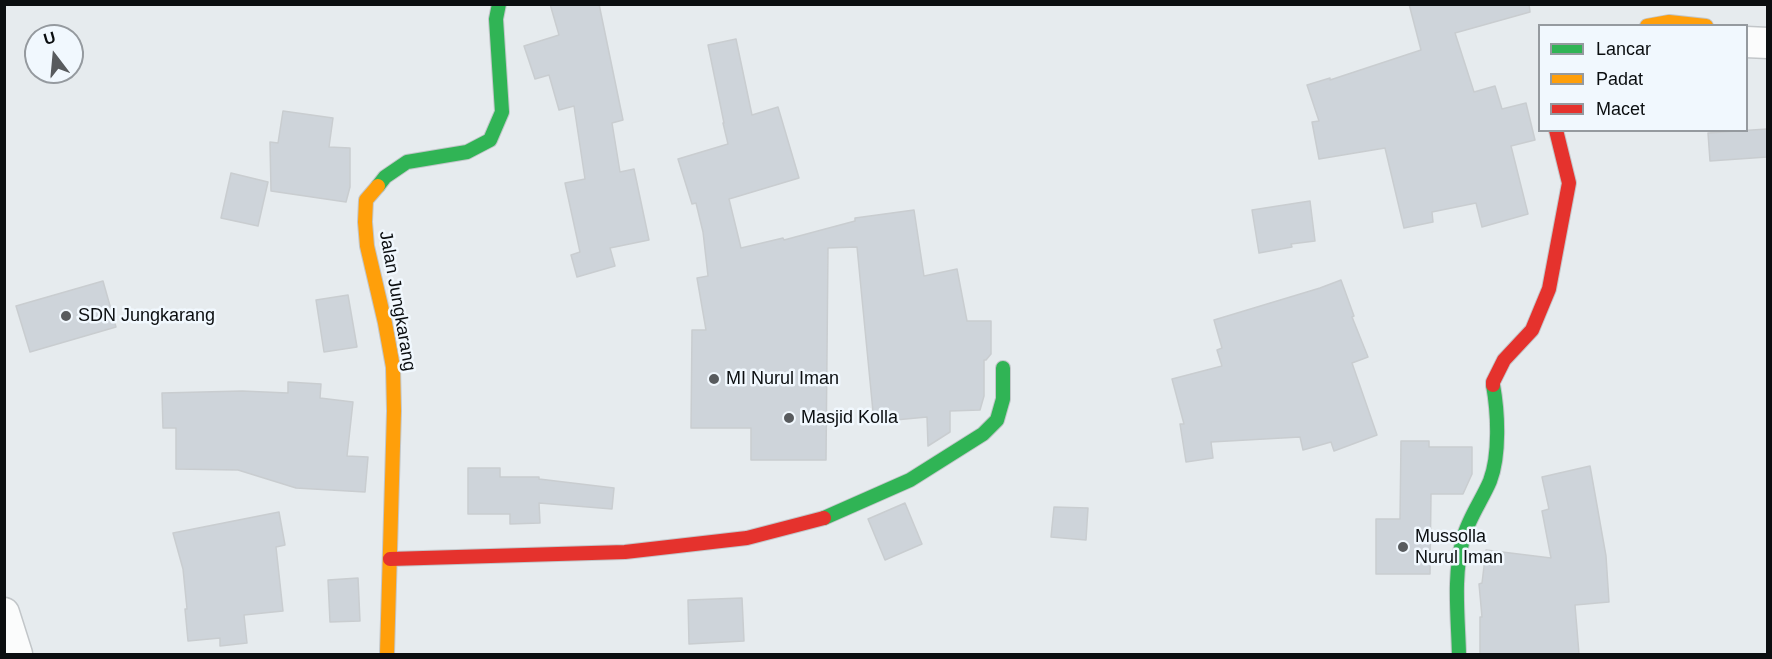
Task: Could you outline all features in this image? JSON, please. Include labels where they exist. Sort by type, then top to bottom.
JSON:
[{"type":"street","name":"Jalan Jungkarang","points":[[387,654],[394,411],[393,367],[367,246],[366,200],[385,177],[407,162],[467,152],[490,140],[502,112],[496,19],[499,4]]},
{"type":"street","points":[[1658,24],[1669,22],[1688,24]]},
{"type":"street","points":[[1748,42],[1767,43]]},
{"type":"street","points":[[1459,654],[1458,572],[1463,537],[1491,478],[1496,451],[1496,402],[1493,382],[1504,360],[1532,330],[1549,289],[1569,183],[1556,132]]},
{"type":"street","points":[[390,559],[625,552],[747,538],[830,516],[910,480],[983,434],[997,420],[1003,399],[1003,368]]},
{"type":"street","points":[[4,613],[17,654]]},
{"type":"building","points":[[550,4],[599,4],[623,120],[612,123],[620,172],[634,169],[649,240],[610,248],[615,266],[577,277],[571,255],[580,252],[565,183],[585,179],[574,106],[559,110],[549,75],[535,79],[524,46],[559,35]]},
{"type":"building","points":[[1409,4],[1529,4],[1530,12],[1455,33],[1474,92],[1495,86],[1502,109],[1526,103],[1535,140],[1511,146],[1528,214],[1482,227],[1476,203],[1432,212],[1433,222],[1404,228],[1385,148],[1319,159],[1312,122],[1319,121],[1307,85],[1330,78],[1330,80],[1421,50]]},
{"type":"building","points":[[736,39],[752,115],[778,107],[799,178],[729,199],[741,248],[783,238],[784,240],[855,221],[855,218],[914,210],[924,276],[957,269],[967,321],[991,321],[991,354],[984,360],[984,396],[980,410],[950,411],[950,432],[928,446],[927,417],[874,422],[857,247],[828,248],[826,460],[751,460],[751,428],[691,428],[692,330],[706,330],[697,278],[708,276],[703,232],[696,203],[692,204],[678,159],[728,144],[708,45]]},
{"type":"building","points":[[283,111],[333,118],[329,147],[350,148],[350,187],[346,202],[271,191],[270,142],[278,143]]},
{"type":"building","points":[[1767,129],[1767,157],[1710,161],[1708,133]]},
{"type":"building","points":[[231,173],[268,182],[258,226],[221,218]]},
{"type":"building","points":[[1310,201],[1315,241],[1291,244],[1292,247],[1259,253],[1252,210]]},
{"type":"building","points":[[1341,280],[1354,316],[1352,317],[1368,357],[1352,363],[1377,435],[1334,451],[1331,442],[1303,450],[1300,437],[1211,442],[1213,458],[1186,462],[1180,424],[1184,424],[1172,379],[1222,366],[1217,350],[1222,348],[1214,320]]},
{"type":"building","name":"SDN Jungkarang","points":[[103,281],[116,327],[30,352],[16,306]]},
{"type":"building","points":[[348,295],[357,347],[324,352],[316,300]]},
{"type":"building","points":[[288,382],[321,384],[320,398],[353,402],[347,456],[368,457],[365,492],[296,488],[238,470],[176,469],[176,428],[163,428],[162,393],[242,391],[288,393]]},
{"type":"building","points":[[1401,441],[1429,441],[1429,447],[1472,447],[1472,474],[1463,494],[1431,494],[1430,574],[1376,574],[1376,519],[1400,519]]},
{"type":"building","points":[[1590,466],[1606,556],[1609,602],[1575,605],[1579,654],[1480,654],[1480,617],[1482,617],[1479,584],[1482,583],[1486,550],[1551,558],[1542,511],[1549,509],[1542,477]]},
{"type":"building","points":[[468,468],[500,468],[500,477],[539,477],[539,479],[614,488],[612,509],[539,503],[540,523],[510,524],[510,514],[468,514]]},
{"type":"building","points":[[905,503],[922,544],[885,560],[868,519]]},
{"type":"building","points":[[1054,507],[1088,508],[1086,540],[1051,537]]},
{"type":"building","points":[[279,512],[285,545],[276,547],[283,611],[244,615],[247,643],[220,646],[220,638],[188,641],[183,569],[173,533]]},
{"type":"building","points":[[358,578],[360,621],[330,622],[328,580]]},
{"type":"building","points":[[742,598],[744,641],[689,644],[688,600]]},
{"type":"traffic: fast","points":[[378,186],[385,177],[407,162],[467,152],[490,140],[502,112],[496,19],[499,4]]},
{"type":"traffic: fast","points":[[824,518],[910,480],[983,434],[997,420],[1003,399],[1003,368]]},
{"type":"traffic: fast","points":[[1459,654],[1458,567],[1465,532],[1493,471],[1497,433],[1493,385]]},
{"type":"traffic: slow","points":[[1658,24],[1669,22],[1688,24]]},
{"type":"traffic: slow","points":[[378,186],[366,200],[365,222],[367,246],[393,367],[394,411],[387,654]]},
{"type":"traffic: jam","points":[[1493,385],[1504,360],[1532,330],[1549,289],[1569,183],[1556,132]]},
{"type":"traffic: jam","points":[[390,559],[625,552],[747,538],[824,518]]},
{"type":"place","name":"SDN Jungkarang","points":[[66,316]]},
{"type":"place","name":"MI Nurul Iman","points":[[714,379]]},
{"type":"place","name":"Masjid Kolla","points":[[789,418]]},
{"type":"place","name":"Mussolla Nurul Iman","points":[[1403,547]]}]
